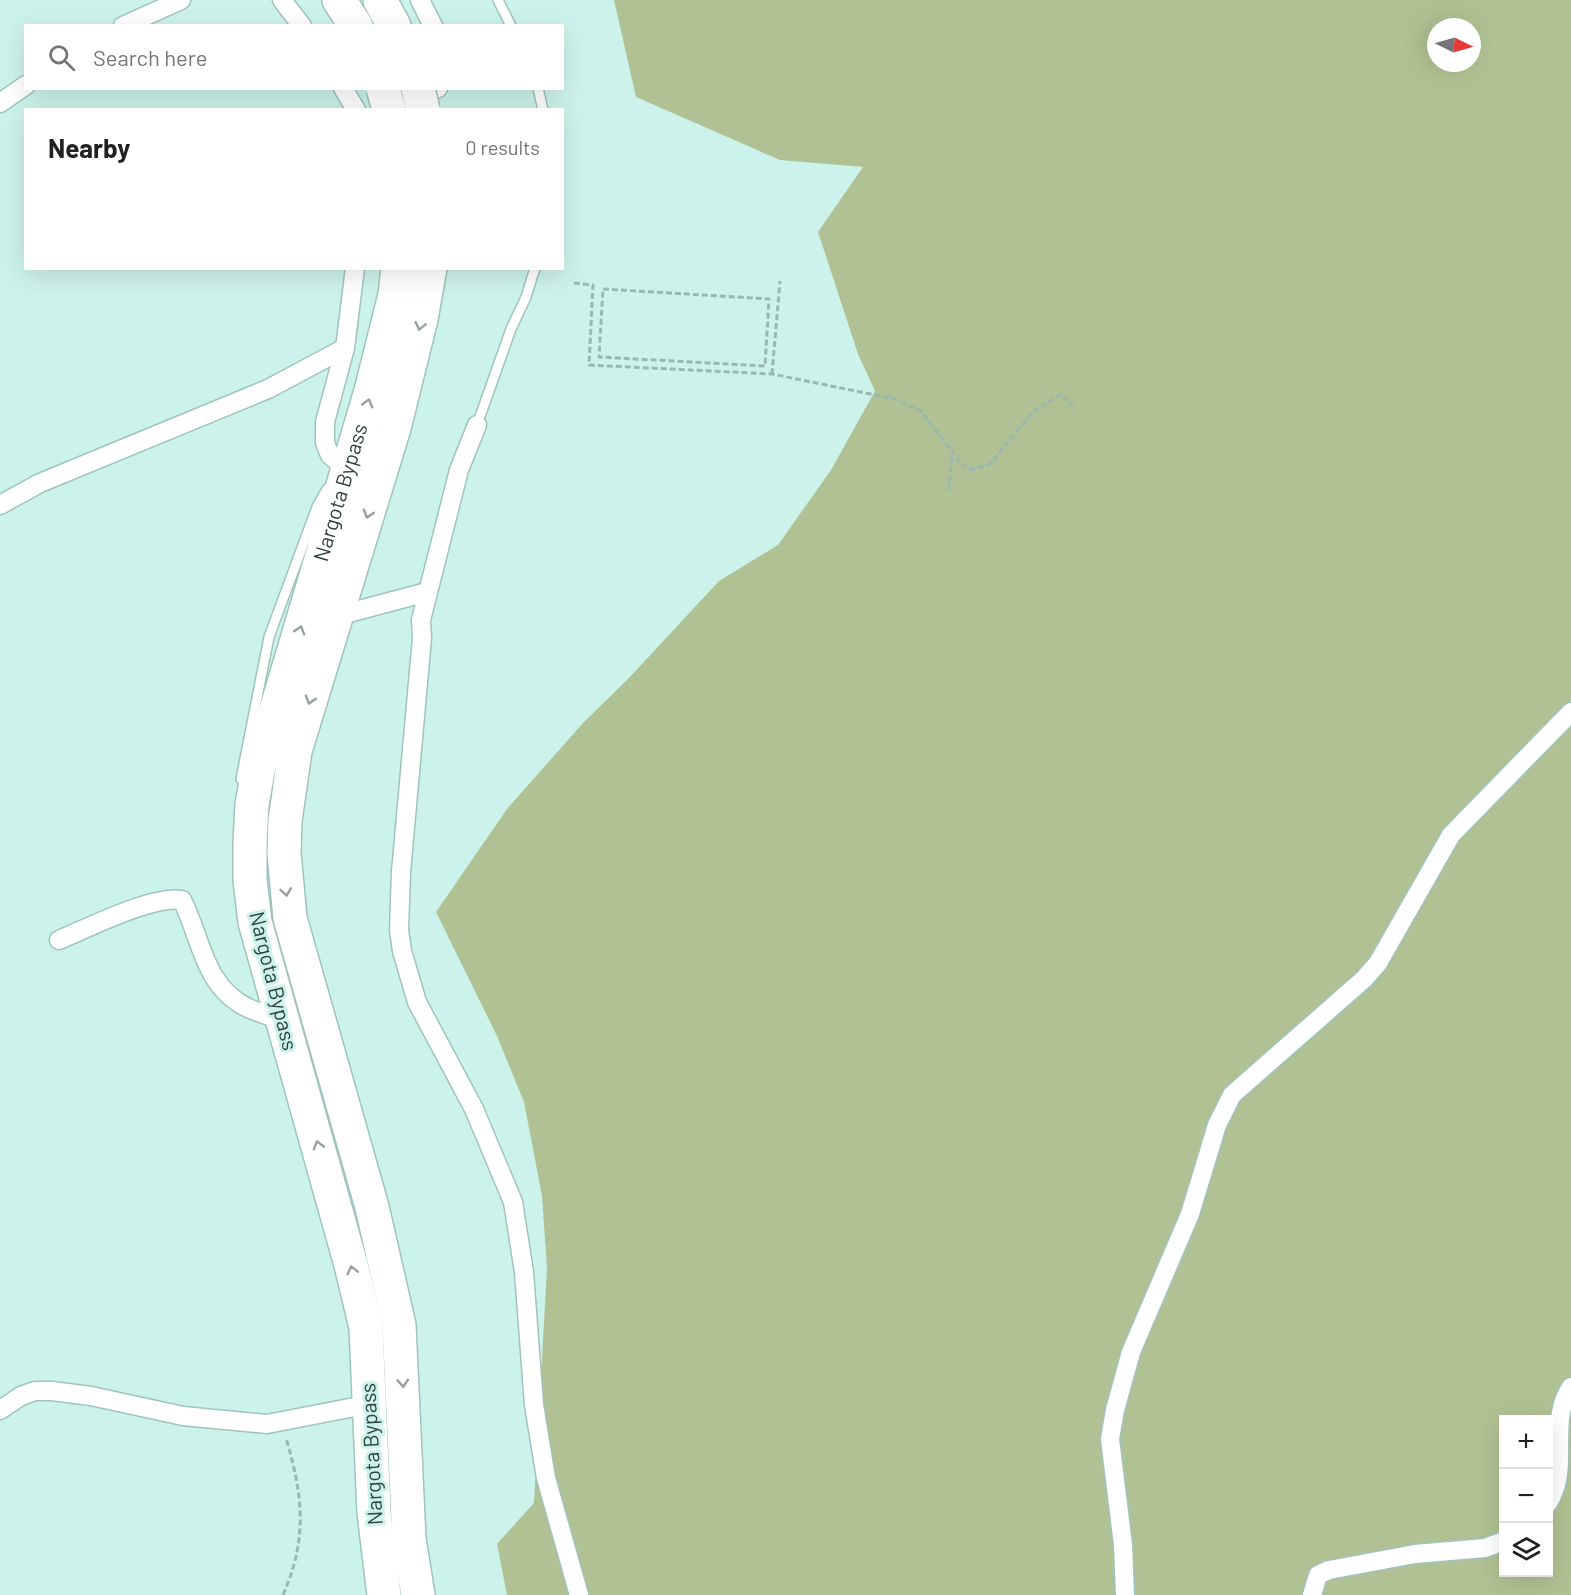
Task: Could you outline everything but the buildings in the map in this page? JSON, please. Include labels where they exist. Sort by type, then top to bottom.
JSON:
[{"type":"highway","points":[[339,0],[355,24]]},
{"type":"highway","points":[[380,0],[393,24]]},
{"type":"highway","points":[[383,90],[388,108]]},
{"type":"highway","points":[[418,90],[423,108]]},
{"type":"highway","name":"Nargota Bypass","points":[[384,1595],[374,1513],[366,1327],[334,1202],[262,954],[250,880],[252,804],[258,771],[348,473],[386,333],[398,270]]},
{"type":"highway","name":"Nargota Bypass","points":[[418,1595],[409,1539],[399,1325],[372,1207],[300,957],[285,884],[285,821],[295,750],[394,428],[421,319],[430,270]]},
{"type":"highway","points":[[409,1539],[433,1595]]},
{"type":"street","points":[[127,24],[181,0]]},
{"type":"street","points":[[282,0],[300,24]]},
{"type":"street","points":[[420,0],[432,24]]},
{"type":"street","points":[[0,103],[24,86]]},
{"type":"street","points":[[344,90],[355,108]]},
{"type":"street","points":[[379,108],[432,90]]},
{"type":"street","points":[[348,473],[330,455],[325,443],[325,422],[345,348],[355,270]]},
{"type":"street","points":[[0,505],[40,483],[268,389],[345,348]]},
{"type":"street","points":[[477,425],[459,470],[427,592],[422,620],[400,872],[399,930],[402,951],[417,1002],[474,1109],[513,1202],[524,1272],[534,1405],[546,1478],[579,1595]]},
{"type":"street","points":[[337,616],[427,592]]},
{"type":"street","points":[[1125,1595],[1123,1545],[1110,1439],[1115,1410],[1131,1352],[1190,1214],[1217,1125],[1232,1095],[1364,979],[1378,963],[1451,835],[1571,712]]},
{"type":"street","points":[[59,940],[146,906],[172,898],[182,900],[210,972],[222,990],[246,1007],[283,1021]]},
{"type":"street","points":[[1553,1494],[1559,1483],[1562,1462],[1560,1418],[1566,1394],[1571,1387]]},
{"type":"street","points":[[0,1410],[21,1396],[35,1391],[91,1396],[183,1416],[255,1424],[281,1422],[370,1404]]},
{"type":"street","points":[[1312,1595],[1318,1575],[1329,1570],[1415,1554],[1485,1548],[1499,1543]]},
{"type":"lane","points":[[498,0],[510,24]]},
{"type":"lane","points":[[538,90],[543,108]]},
{"type":"lane","points":[[477,425],[511,329],[526,297],[533,270]]},
{"type":"lane","points":[[240,784],[269,637],[317,507],[332,482],[348,473]]},
{"type":"lane","points":[[239,849],[250,880]]},
{"type":"path","points":[[772,374],[780,281]]},
{"type":"path","points":[[574,282],[593,285],[590,365],[772,374],[902,402],[921,411],[952,453],[964,467],[970,470],[990,464],[1032,413],[1061,394],[1073,406]]},
{"type":"path","points":[[603,289],[769,299],[765,366],[599,357],[603,289]]},
{"type":"path","points":[[949,490],[952,453]]},
{"type":"path","points":[[281,1422],[300,1491],[301,1515],[297,1559],[283,1595]]},
{"type":"green space","points":[[614,0],[1571,0],[1571,1595],[507,1595],[497,1544],[534,1503],[547,1268],[542,1196],[524,1102],[497,1036],[436,912],[507,809],[583,723],[628,679],[719,581],[778,545],[831,470],[875,391],[858,354],[818,232],[863,167],[780,160],[636,97]]}]
